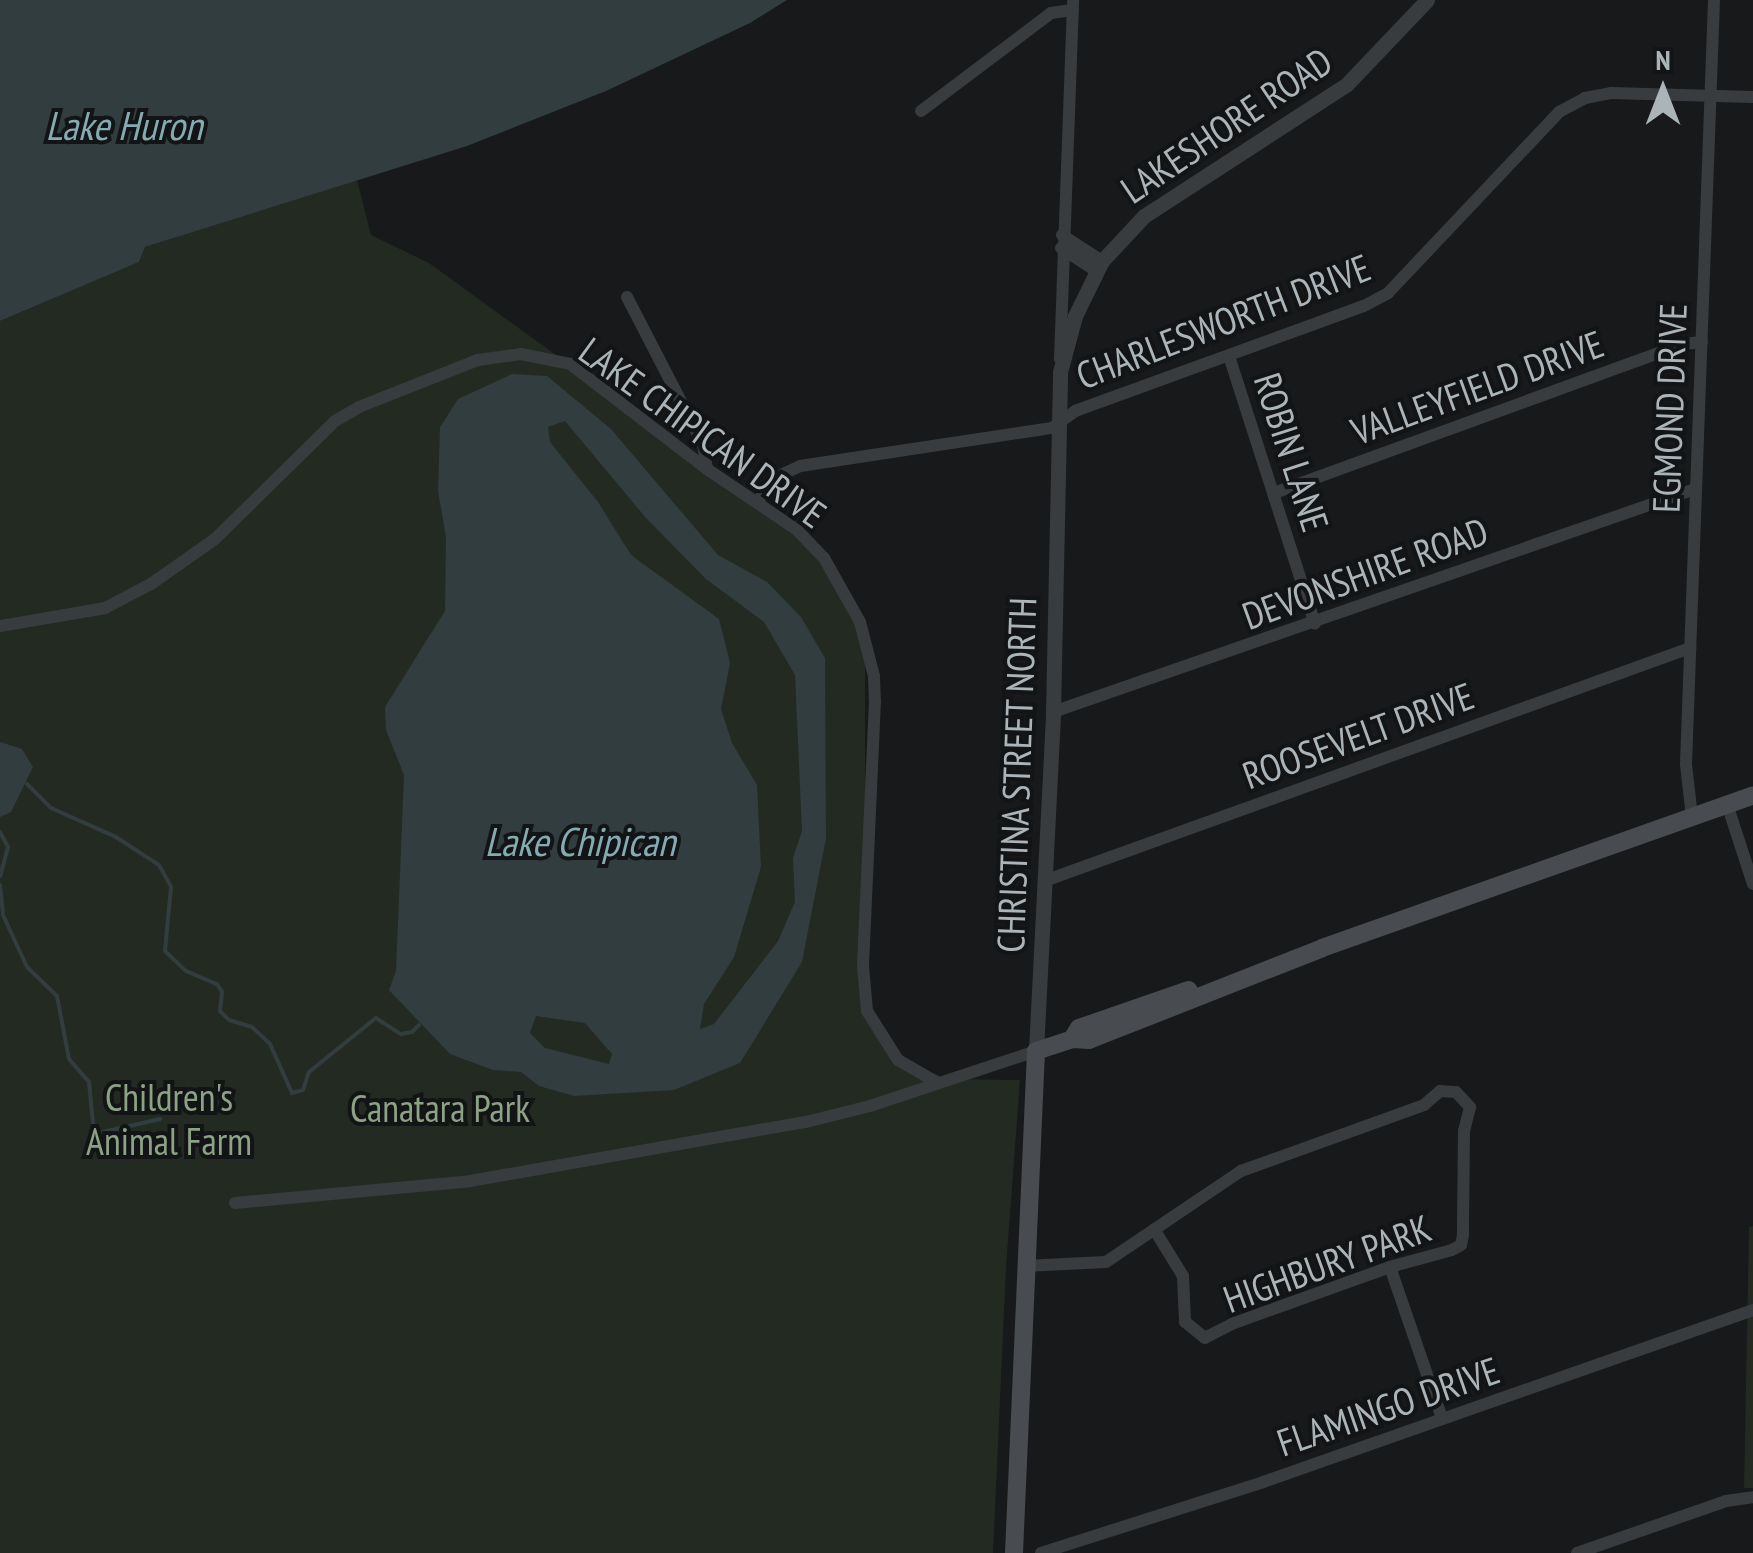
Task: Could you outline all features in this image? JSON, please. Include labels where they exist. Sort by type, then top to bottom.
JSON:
[{"type":"main road","points":[[1036,1051],[1072,1039],[1089,1040],[1322,948],[1753,795]]},
{"type":"main road","name":"CHRISTINA STREET NORTH","points":[[1014,1553],[1036,1051]]},
{"type":"street","name":"LAKESHORE ROAD","points":[[1060,372],[1074,316],[1099,266],[1154,208],[1347,84],[1427,0]]},
{"type":"street","name":"EGMOND DRIVE","points":[[1692,818],[1686,764],[1714,0]]},
{"type":"street","points":[[921,111],[1051,13],[1073,5]]},
{"type":"street","name":"CHRISTINA STREET NORTH","points":[[1036,1051],[1053,712],[1061,242],[1073,5]]},
{"type":"street","name":"CHARLESWORTH DRIVE","points":[[756,501],[782,475],[800,466],[1045,430],[1074,411],[1229,356],[1388,293],[1559,112],[1586,98],[1611,93],[1753,97]]},
{"type":"street","points":[[1061,242],[1099,266]]},
{"type":"street","points":[[627,297],[697,432],[707,469]]},
{"type":"street","name":"VALLEYFIELD DRIVE","points":[[1274,494],[1684,344],[1702,342]]},
{"type":"street","name":"LAKE CHIPICAN DRIVE","points":[[0,626],[117,604],[215,539],[335,421],[478,360],[522,354],[570,364],[707,469],[797,530],[824,558],[860,622],[875,701],[862,966],[867,1012],[898,1060],[938,1083]]},
{"type":"street","name":"ROBIN LANE","points":[[1229,356],[1314,624]]},
{"type":"street","name":"DEVONSHIRE ROAD","points":[[1053,712],[1696,489]]},
{"type":"street","name":"ROOSEVELT DRIVE","points":[[1047,880],[1690,648]]},
{"type":"street","points":[[1727,804],[1753,884]]},
{"type":"street","points":[[235,1202],[502,1176],[817,1120],[1036,1051]]},
{"type":"street","name":"HIGHBURY PARK","points":[[1024,1266],[1106,1262],[1241,1170],[1424,1105],[1440,1092],[1456,1092],[1466,1100],[1471,1114],[1464,1131],[1460,1244],[1232,1324],[1204,1338],[1185,1322],[1183,1276],[1154,1230]]},
{"type":"street","points":[[1390,1267],[1442,1418]]},
{"type":"street","name":"FLAMINGO DRIVE","points":[[1041,1553],[1753,1310]]},
{"type":"street","points":[[1577,1553],[1726,1501],[1753,1497]]},
{"type":"green space","name":"Canatara Park","points":[[357,180],[371,235],[429,263],[797,530],[840,583],[865,651],[865,966],[870,1011],[901,1060],[947,1079],[1020,1080],[1006,1267],[993,1553],[0,1553],[0,321],[139,262],[145,247]]},
{"type":"green space","points":[[1753,1226],[1753,1488],[1744,1488],[1749,1227]]},
{"type":"water","name":"Lake Huron","points":[[0,0],[787,0],[750,23],[606,91],[467,146],[145,247],[139,262],[0,321]]},
{"type":"water","name":"Lake Chipican","points":[[512,374],[547,376],[611,429],[718,555],[767,582],[801,617],[825,658],[826,838],[802,962],[740,1063],[674,1090],[574,1096],[539,1086],[521,1072],[493,1070],[450,1054],[389,990],[396,971],[404,775],[386,730],[385,707],[445,611],[446,537],[438,491],[440,427],[458,399]],"holes":[[[565,421],[646,518],[706,579],[764,622],[795,675],[802,831],[793,858],[795,902],[778,941],[714,1024],[700,1029],[704,1004],[734,957],[761,867],[757,785],[732,743],[721,709],[730,663],[719,619],[631,555],[598,502],[550,442],[548,427]],[[536,1016],[585,1023],[612,1054],[609,1064],[545,1048],[530,1033]]]},
{"type":"water","points":[[0,742],[22,749],[33,767],[11,812],[0,817]]},
{"type":"waterway","points":[[27,784],[51,808],[116,837],[159,865],[171,887],[165,951],[186,971],[217,984],[222,992],[220,1011],[229,1020],[252,1027],[270,1044],[292,1093],[303,1090],[309,1072],[376,1018],[401,1034],[412,1032],[419,1025]]},
{"type":"waterway","points":[[0,832],[8,847],[0,876]]},
{"type":"waterway","points":[[0,885],[3,915],[27,967],[57,996],[69,1059],[89,1082],[94,1134],[160,1119]]},
{"type":"park label","name":"Children's Animal Farm","points":[[169,1119]]}]
